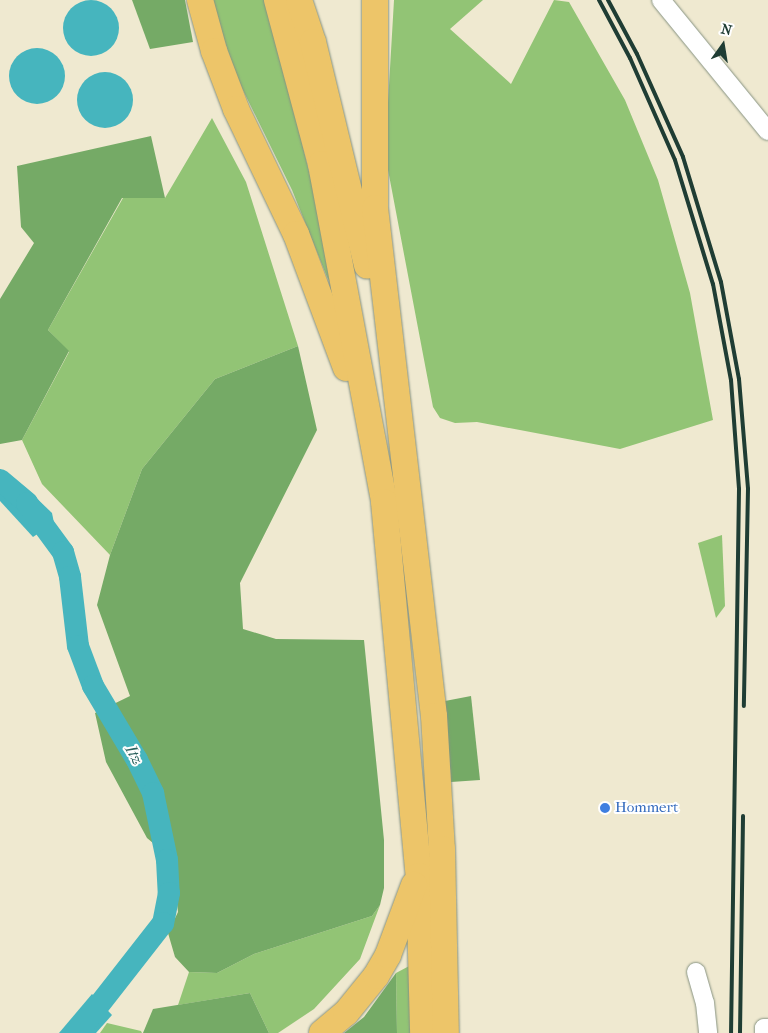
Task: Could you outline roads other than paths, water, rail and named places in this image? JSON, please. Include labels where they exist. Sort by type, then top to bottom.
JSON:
[{"type":"highway","points":[[200,0],[214,51],[236,110],[296,234],[322,296],[378,460]]},
{"type":"highway","points":[[277,0],[321,164],[378,460],[418,876],[422,1033]]},
{"type":"highway","points":[[299,0],[313,42],[394,371]]},
{"type":"highway","points":[[375,0],[375,208],[434,716],[442,849],[446,1033]]},
{"type":"highway","points":[[322,1033],[346,1013],[376,976],[388,955],[418,876]]},
{"type":"street","points":[[661,0],[768,131]]},
{"type":"street","points":[[696,972],[705,1003],[708,1033]]},
{"type":"street","points":[[764,1033],[764,1028],[768,1028]]},
{"type":"water","points":[[86,0],[96,0],[111,8],[117,17],[119,28],[117,39],[111,48],[96,56],[86,56],[75,51],[68,44],[63,33],[63,23],[68,12],[75,5]]},
{"type":"water","points":[[32,48],[42,48],[57,56],[63,65],[65,76],[63,87],[57,96],[42,104],[32,104],[21,99],[14,92],[9,81],[9,71],[14,60],[21,53]]},
{"type":"water","points":[[100,72],[110,72],[125,80],[131,89],[133,100],[131,111],[125,120],[110,128],[100,128],[89,123],[82,116],[77,105],[77,95],[82,84],[89,77]]},
{"type":"water","points":[[0,469],[26,488],[52,513],[54,523],[33,537],[0,501]]},
{"type":"water","points":[[92,994],[112,1015],[96,1033],[59,1033]]},
{"type":"waterway","name":"Itz","points":[[0,480],[27,503],[63,552],[70,577],[78,646],[93,686],[137,760],[153,793],[167,860],[169,893],[163,923],[77,1033]]},
{"type":"railway","points":[[599,0],[630,58],[675,160],[713,284],[731,380],[739,489],[731,1033]]},
{"type":"railway","points":[[608,0],[637,54],[683,157],[721,282],[739,379],[748,489],[744,706]]},
{"type":"railway","points":[[740,1033],[743,816]]},
{"type":"place","name":"Hommert","points":[[605,808]]}]
